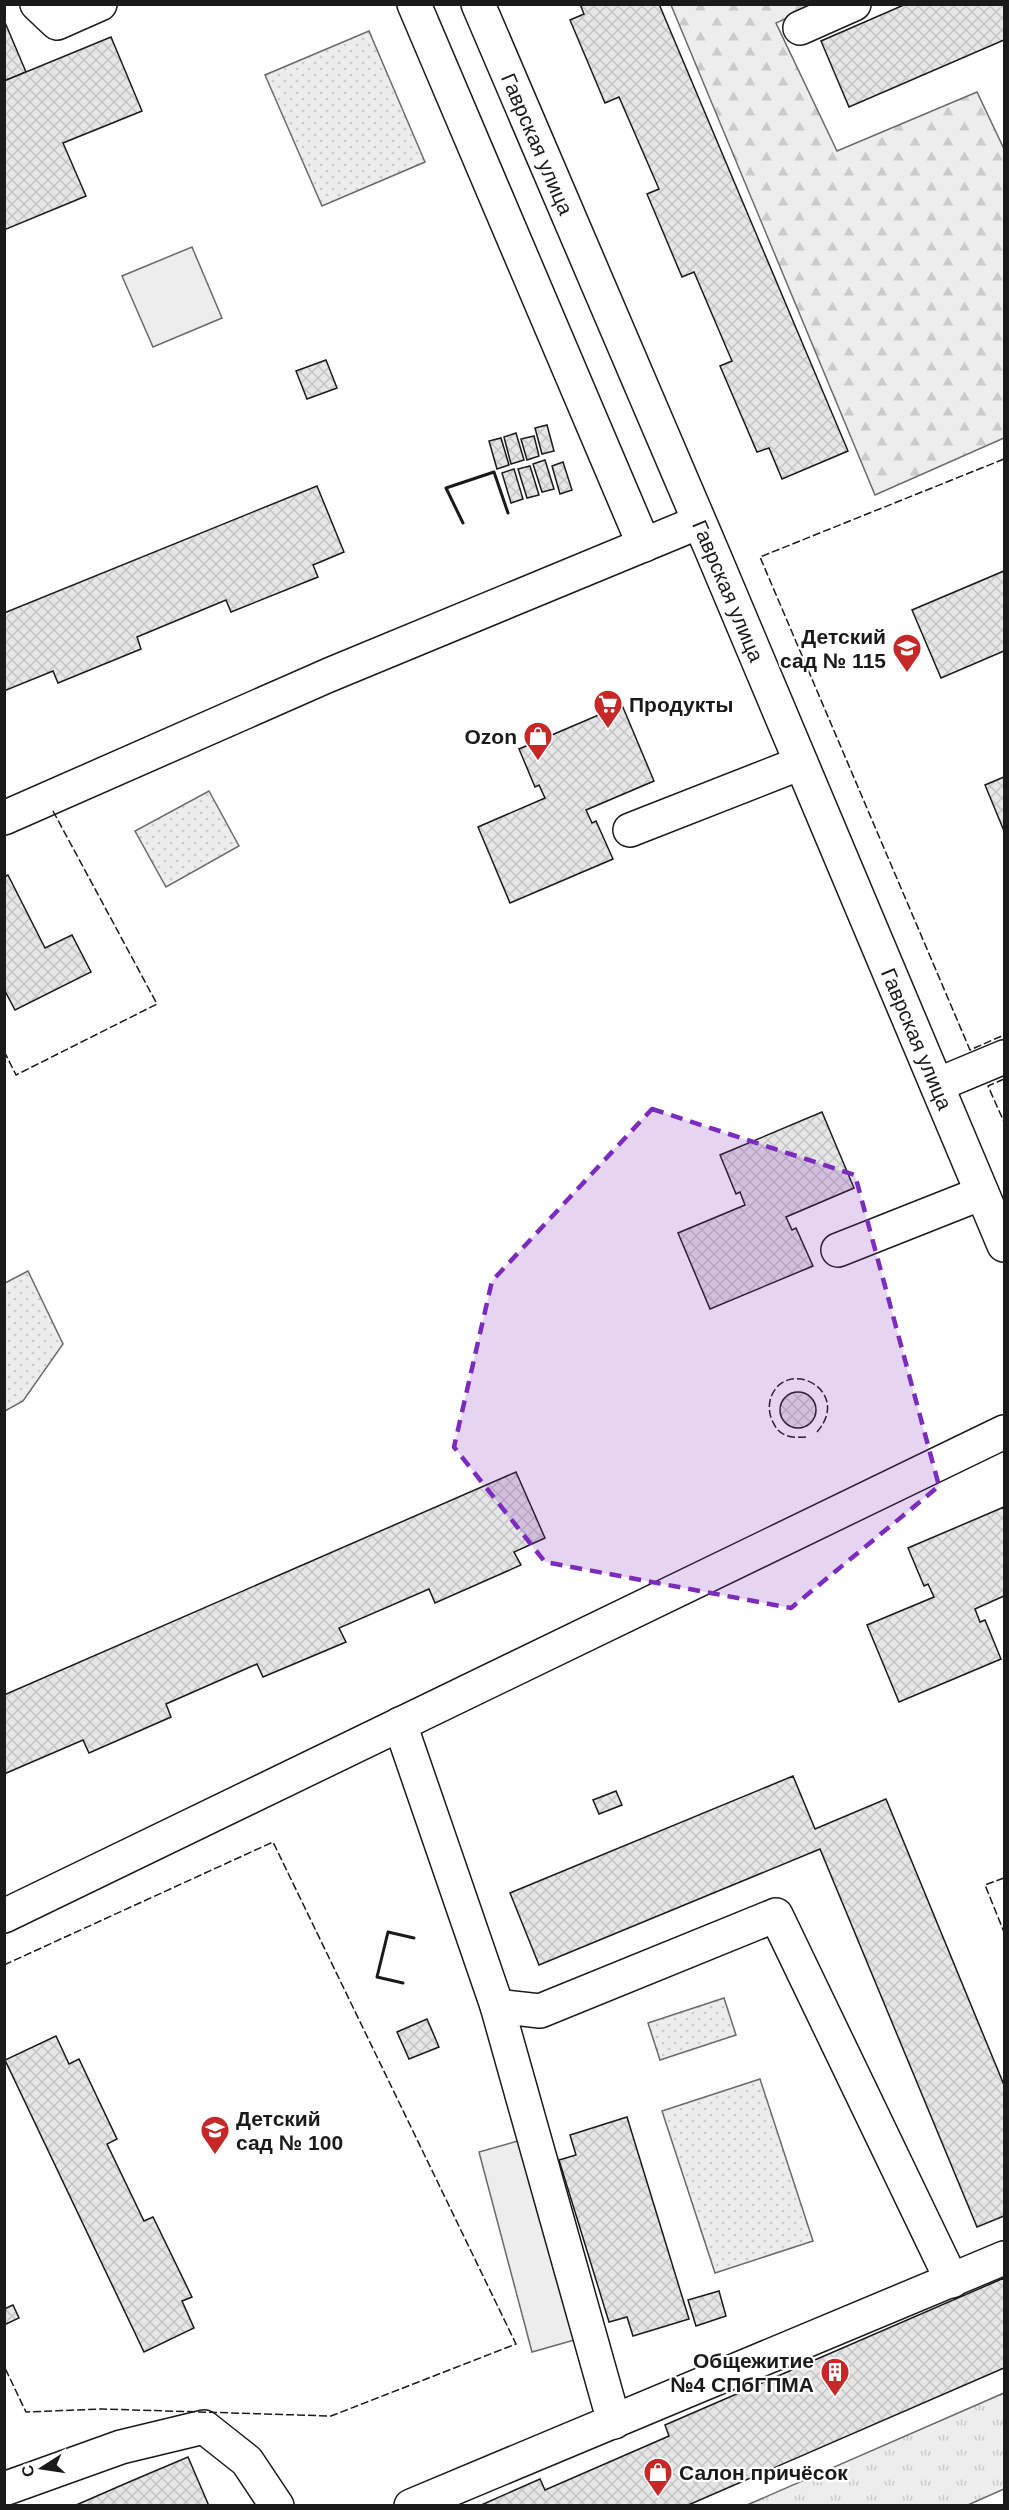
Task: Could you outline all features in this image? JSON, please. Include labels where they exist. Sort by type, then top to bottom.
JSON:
[{"type":"street","points":[[37,4],[57,23],[100,4]]},
{"type":"street","points":[[414,4],[644,544]]},
{"type":"street","name":"Гаврская улица","points":[[478,4],[1005,1245]]},
{"type":"street","points":[[800,28],[854,4]]},
{"type":"street","points":[[4,818],[329,675],[699,522]]},
{"type":"street","points":[[630,830],[801,763]]},
{"type":"street","points":[[937,1085],[1005,1057]]},
{"type":"street","points":[[838,1250],[982,1193]]},
{"type":"street","points":[[4,1916],[1005,1432]]},
{"type":"street","points":[[400,1724],[497,2006],[614,2422]]},
{"type":"street","points":[[497,2006],[540,2011],[776,1915],[952,2281]]},
{"type":"street","points":[[411,2505],[1005,2258]]},
{"type":"street","points":[[4,2489],[121,2447],[204,2427],[247,2461],[278,2505]]},
{"type":"highlighted area","points":[[652,1109],[855,1175],[939,1486],[791,1608],[545,1562],[454,1447],[492,1281]]},
{"type":"green space","points":[[671,5],[816,5],[776,23],[837,151],[977,92],[1004,149],[1004,438],[875,495]]},
{"type":"green space","points":[[369,31],[425,162],[322,206],[265,75]]},
{"type":"green space","points":[[209,791],[239,846],[166,887],[135,831]]},
{"type":"green space","points":[[28,1271],[63,1344],[23,1401],[5,1411],[5,1283]]},
{"type":"green space","points":[[724,1998],[736,2035],[660,2060],[648,2023]]},
{"type":"green space","points":[[760,2079],[813,2241],[715,2273],[662,2111]]},
{"type":"green space","points":[[1004,2393],[1004,2489],[968,2505],[747,2505]]},
{"type":"shaded area","points":[[192,247],[222,318],[153,347],[122,276]]},
{"type":"shaded area","points":[[525,2139],[578,2339],[532,2352],[479,2152]]},
{"type":"building","points":[[580,4],[659,4],[848,451],[782,479],[769,448],[757,452],[720,366],[732,361],[694,272],[682,277],[647,194],[659,189],[619,97],[605,103],[570,20],[584,14]]},
{"type":"building","points":[[906,4],[1004,4],[1004,40],[849,107],[821,41]]},
{"type":"building","points":[[4,20],[26,72],[4,81]]},
{"type":"building","points":[[111,37],[142,111],[63,143],[86,196],[4,230],[4,81]]},
{"type":"building","points":[[326,360],[337,388],[307,399],[296,371]]},
{"type":"building","points":[[547,425],[554,451],[542,454],[535,428]]},
{"type":"building","points":[[516,433],[524,460],[511,464],[504,437]]},
{"type":"building","points":[[534,436],[539,456],[527,460],[521,439]]},
{"type":"building","points":[[501,438],[509,465],[497,469],[489,441]]},
{"type":"building","points":[[545,460],[554,489],[542,492],[533,464]]},
{"type":"building","points":[[563,462],[572,490],[560,494],[552,466]]},
{"type":"building","points":[[530,466],[539,495],[527,498],[518,469]]},
{"type":"building","points":[[514,469],[523,499],[511,503],[502,473]]},
{"type":"building","points":[[317,486],[344,552],[313,565],[318,577],[231,612],[226,600],[137,637],[141,649],[58,683],[53,671],[4,691],[4,613]]},
{"type":"building","points":[[1004,571],[1004,651],[941,678],[912,610]]},
{"type":"building","points":[[622,705],[654,781],[586,810],[592,823],[596,821],[613,859],[510,903],[478,827],[545,798],[539,785],[535,787],[519,749]]},
{"type":"building","points":[[1004,777],[1004,831],[985,785]]},
{"type":"building","points":[[8,875],[45,948],[72,935],[91,972],[15,1010],[4,989],[4,877]]},
{"type":"building","points":[[822,1112],[854,1188],[786,1217],[792,1230],[796,1228],[813,1266],[710,1309],[678,1233],[745,1205],[740,1192],[736,1194],[720,1155]]},
{"type":"building","points":[[798,1392],[811,1397],[816,1410],[811,1423],[798,1428],[785,1423],[780,1410],[785,1397]]},
{"type":"building","points":[[516,1472],[545,1538],[514,1552],[521,1565],[435,1603],[429,1589],[339,1628],[346,1642],[263,1677],[257,1664],[166,1704],[171,1717],[89,1753],[83,1740],[4,1774],[4,1695]]},
{"type":"building","points":[[1004,1507],[1004,1596],[975,1609],[980,1622],[985,1620],[1001,1659],[899,1702],[867,1625],[934,1597],[928,1584],[924,1586],[908,1548]]},
{"type":"building","points":[[793,1776],[815,1829],[886,1799],[1004,2085],[1004,2216],[977,2227],[820,1849],[539,1965],[510,1893]]},
{"type":"building","points":[[616,1791],[622,1805],[599,1814],[593,1800]]},
{"type":"building","points":[[427,2019],[439,2047],[409,2059],[397,2032]]},
{"type":"building","points":[[56,2036],[69,2064],[79,2059],[117,2139],[107,2144],[144,2221],[153,2217],[192,2297],[182,2301],[194,2328],[144,2352],[5,2060]]},
{"type":"building","points":[[627,2117],[689,2319],[633,2336],[627,2317],[609,2322],[559,2160],[576,2155],[570,2135]]},
{"type":"building","name":"Общежитие №4 СПбГПМА","points":[[1004,2278],[1004,2368],[686,2506],[479,2506],[540,2479],[545,2490],[669,2436],[665,2425]]},
{"type":"building","points":[[719,2291],[726,2316],[696,2326],[688,2300]]},
{"type":"building","points":[[13,2305],[19,2318],[4,2325],[4,2309]]},
{"type":"building","points":[[188,2457],[209,2506],[74,2506],[129,2482]]},
{"type":"fence","points":[[1004,459],[760,557],[970,1050],[1004,1035]]},
{"type":"fence","points":[[4,1051],[16,1075],[157,1004],[51,811]]},
{"type":"fence","points":[[1004,1079],[988,1086],[1004,1122]]},
{"type":"fence","points":[[806,1437],[792,1437],[783,1434],[772,1421],[770,1414],[771,1397],[779,1385],[790,1379],[802,1379],[814,1384],[822,1392],[827,1403],[826,1417],[817,1432]]},
{"type":"fence","points":[[4,1965],[273,1842],[516,2344],[331,2416],[102,2409],[26,2412],[4,2366]]},
{"type":"fence","points":[[1004,1878],[985,1885],[1004,1932]]},
{"type":"wall","points":[[463,523],[446,488],[494,472],[508,513]]},
{"type":"wall","points":[[403,1983],[377,1977],[388,1932],[414,1938]]},
{"type":"place","name":"Детский сад № 115","points":[[907,674]]},
{"type":"place","name":"Продукты","points":[[608,730]]},
{"type":"place","name":"Ozon","points":[[538,762]]},
{"type":"place","name":"Детский сад № 100","points":[[215,2156]]},
{"type":"place","name":"Общежитие №4 СПбГПМА","points":[[835,2398]]},
{"type":"place","name":"Салон причёсок","points":[[658,2498]]}]
